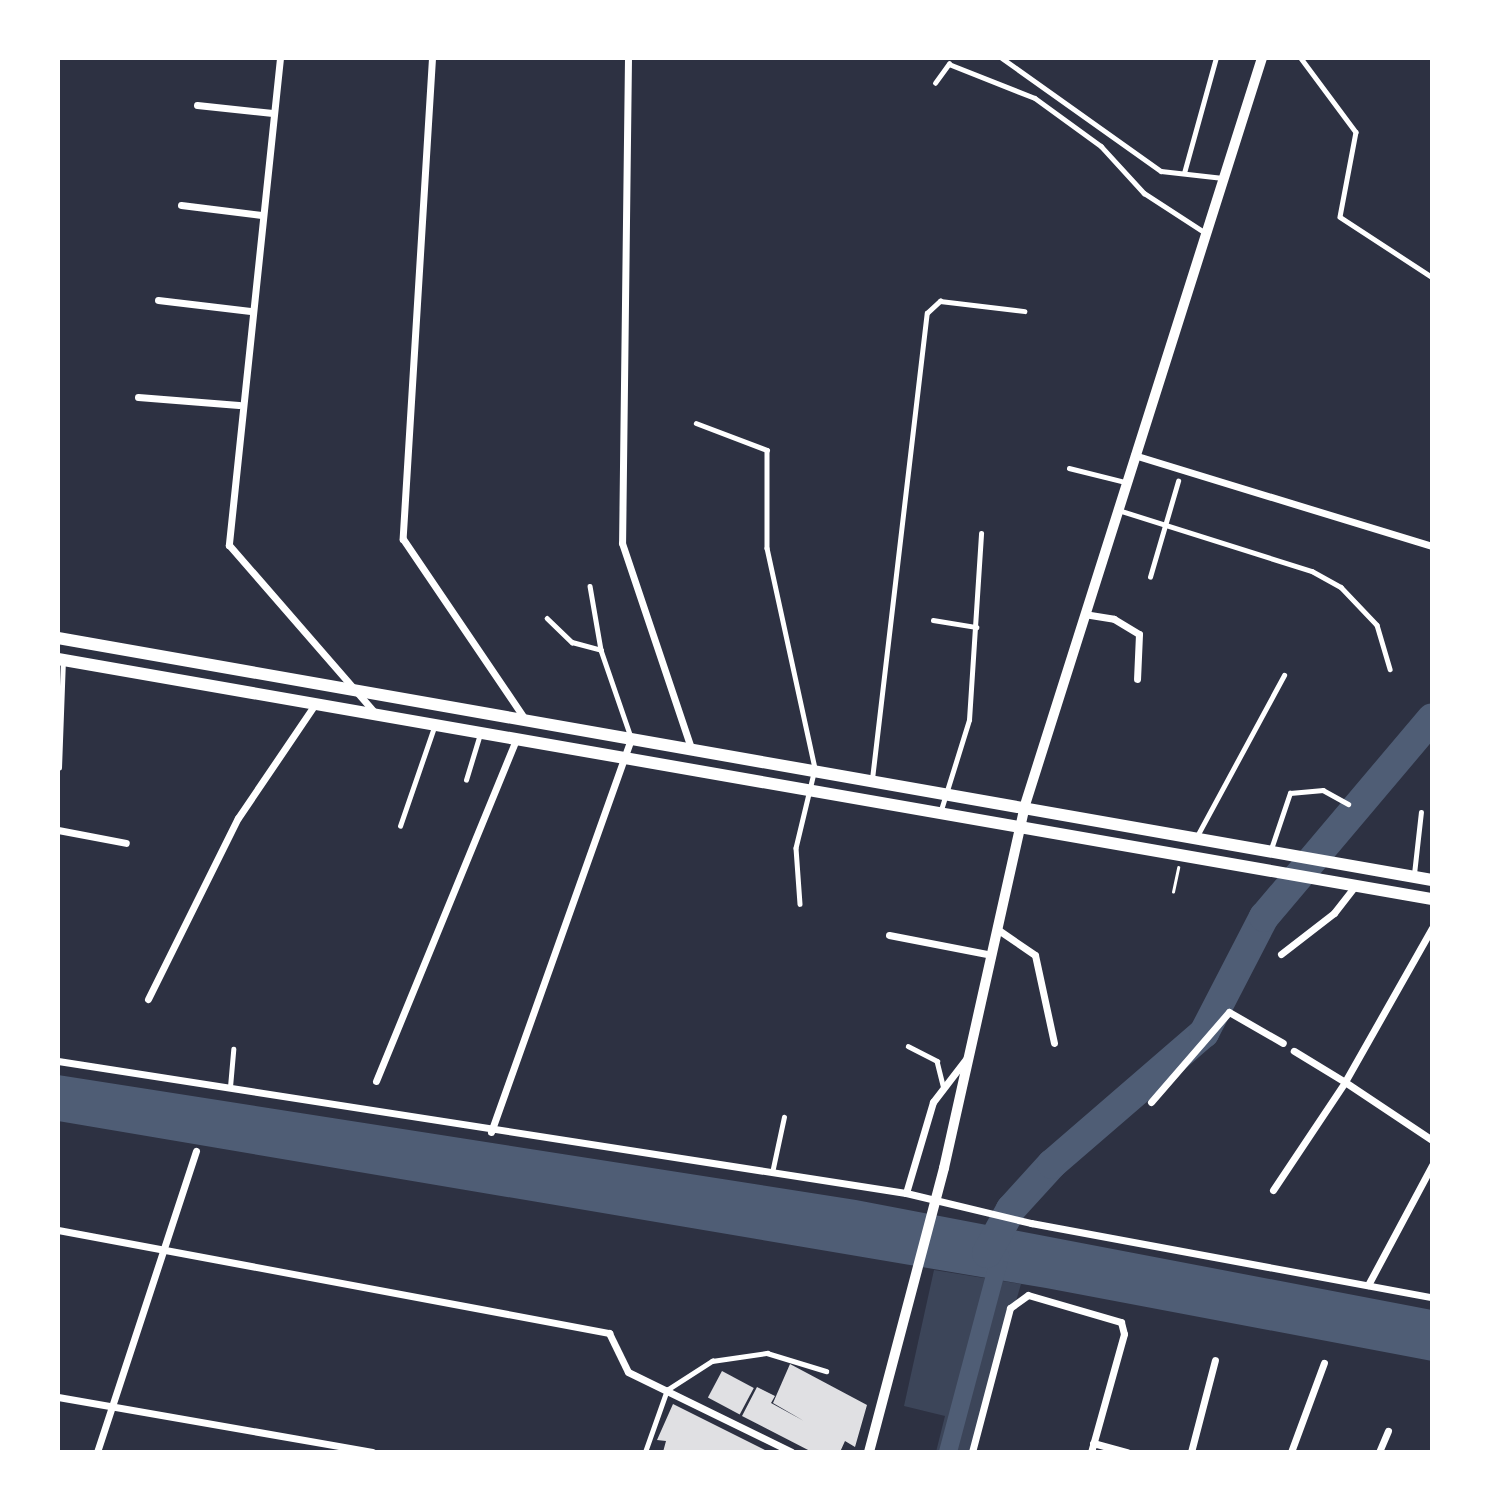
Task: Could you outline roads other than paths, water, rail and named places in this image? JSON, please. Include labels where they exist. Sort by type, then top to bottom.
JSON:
[{"type":"main road","points":[[58,638],[946,791],[1288,856],[1432,880]]},
{"type":"main road","points":[[60,659],[941,810],[1432,899]]},
{"type":"street","points":[[280,58],[239,405],[229,545],[359,690],[375,713]]},
{"type":"street","points":[[432,58],[403,539],[525,719]]},
{"type":"street","points":[[628,58],[622,543],[691,748]]},
{"type":"street","points":[[869,1452],[944,1168],[1025,805],[1133,454],[1208,234],[1262,58]]},
{"type":"street","points":[[197,105],[273,113]]},
{"type":"street","points":[[181,205],[261,215]]},
{"type":"street","points":[[158,300],[250,311]]},
{"type":"street","points":[[138,397],[239,405]]},
{"type":"street","points":[[1133,454],[1432,545]]},
{"type":"street","points":[[1084,614],[1114,619],[1139,634],[1137,679]]},
{"type":"street","points":[[148,999],[239,818],[316,703]]},
{"type":"street","points":[[376,1081],[518,737]]},
{"type":"street","points":[[491,1132],[629,757],[631,737]]},
{"type":"street","points":[[58,830],[126,843]]},
{"type":"street","points":[[1181,854],[1191,837]]},
{"type":"street","points":[[1280,954],[1334,913],[1355,886]]},
{"type":"street","points":[[1273,1190],[1345,1082],[1432,928]]},
{"type":"street","points":[[997,929],[1035,955],[1054,1043]]},
{"type":"street","points":[[889,935],[992,955]]},
{"type":"street","points":[[1151,1102],[1229,1012],[1283,1043]]},
{"type":"street","points":[[1294,1051],[1432,1140]]},
{"type":"street","points":[[906,1193],[928,1115],[943,1085],[970,1055]]},
{"type":"street","points":[[58,1061],[491,1132],[906,1193],[1017,1220],[1432,1297]]},
{"type":"street","points":[[97,1452],[168,1250],[196,1152]]},
{"type":"street","points":[[1368,1285],[1432,1165]]},
{"type":"street","points":[[58,1230],[609,1333],[621,1367],[792,1452]]},
{"type":"street","points":[[972,1452],[1016,1299],[1028,1295],[1067,1304],[1121,1322],[1124,1334],[1091,1452]]},
{"type":"street","points":[[1191,1452],[1214,1360]]},
{"type":"street","points":[[1291,1452],[1324,1363]]},
{"type":"street","points":[[58,1397],[372,1452]]},
{"type":"street","points":[[1379,1452],[1388,1432]]},
{"type":"street","points":[[1094,1443],[1127,1452]]},
{"type":"lane","points":[[1002,58],[1152,166],[1225,179]]},
{"type":"lane","points":[[1184,173],[1216,58]]},
{"type":"lane","points":[[1301,58],[1356,132],[1340,216],[1432,277]]},
{"type":"lane","points":[[935,83],[949,64],[1035,98],[1101,146],[1144,193],[1208,234]]},
{"type":"lane","points":[[872,779],[927,313],[940,301],[1024,311]]},
{"type":"lane","points":[[696,423],[767,450],[767,548],[815,769],[796,848],[800,904]]},
{"type":"lane","points":[[1069,468],[1125,482]]},
{"type":"lane","points":[[1150,577],[1178,481]]},
{"type":"lane","points":[[1116,509],[1312,571],[1341,587],[1377,625],[1390,669]]},
{"type":"lane","points":[[941,810],[969,720],[981,533]]},
{"type":"lane","points":[[590,586],[601,650],[631,737]]},
{"type":"lane","points":[[547,618],[572,642],[601,650]]},
{"type":"lane","points":[[933,620],[976,627]]},
{"type":"lane","points":[[59,768],[60,659]]},
{"type":"lane","points":[[1191,837],[1284,675]]},
{"type":"lane","points":[[400,826],[436,724]]},
{"type":"lane","points":[[466,780],[481,732]]},
{"type":"lane","points":[[1270,852],[1290,793],[1323,790],[1348,804]]},
{"type":"lane","points":[[1413,877],[1421,812]]},
{"type":"lane","points":[[908,1046],[937,1061],[943,1085]]},
{"type":"lane","points":[[229,1090],[233,1049]]},
{"type":"lane","points":[[772,1173],[784,1116]]},
{"type":"lane","points":[[645,1452],[667,1390],[712,1361],[738,1353],[767,1353],[826,1371]]},
{"type":"waterway","points":[[987,1253],[1011,1209],[1052,1164],[1204,1033],[1264,917],[1432,718]]},
{"type":"waterway","points":[[948,1452],[1000,1256]]}]
